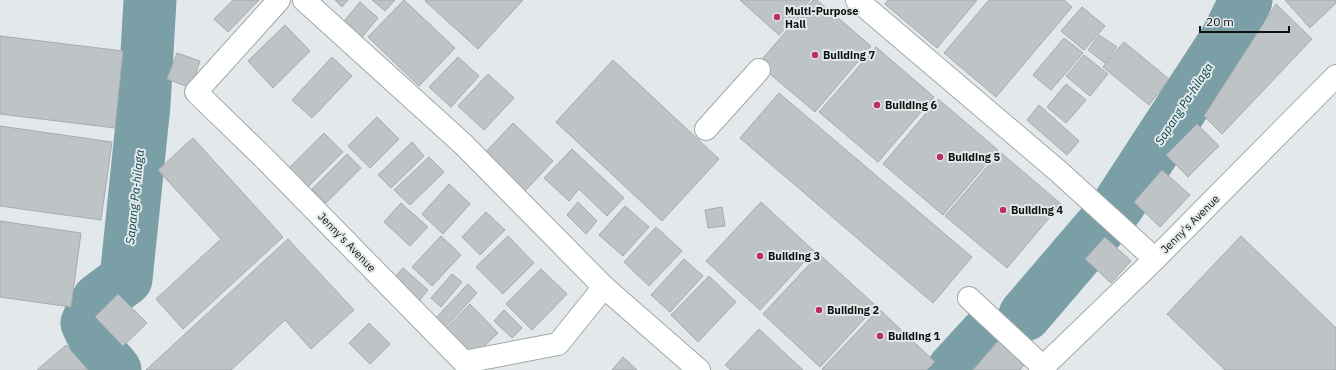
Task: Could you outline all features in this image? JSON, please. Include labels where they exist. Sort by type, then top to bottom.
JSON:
[{"type":"street","name":"Jenny's Avenue","points":[[279,0],[196,92],[266,160],[464,362],[558,344],[604,287]]},
{"type":"street","points":[[304,0],[463,144],[604,287],[699,370]]},
{"type":"street","points":[[857,0],[1058,171],[1155,259]]},
{"type":"street","points":[[706,129],[759,70]]},
{"type":"street","name":"Jenny's Avenue","points":[[1042,368],[1155,259],[1336,76]]},
{"type":"street","points":[[969,298],[1042,368]]},
{"type":"building","points":[[233,0],[259,0],[228,32],[214,19]]},
{"type":"building","points":[[335,0],[348,0],[342,7]]},
{"type":"building","points":[[372,0],[395,0],[385,11]]},
{"type":"building","points":[[404,0],[455,48],[419,86],[368,37]]},
{"type":"building","points":[[523,0],[478,49],[425,1]]},
{"type":"building","name":"Multi-Purpose Hall","points":[[740,0],[810,0],[779,35]]},
{"type":"building","name":"Building 7","points":[[813,0],[817,0],[871,46],[815,112],[758,64]]},
{"type":"building","points":[[888,0],[977,0],[937,48],[885,4]]},
{"type":"building","points":[[989,0],[1064,0],[1072,7],[996,97],[944,53]]},
{"type":"building","points":[[1285,0],[1336,0],[1336,3],[1310,28]]},
{"type":"building","points":[[360,2],[378,18],[358,42],[340,26]]},
{"type":"building","points":[[1276,4],[1312,39],[1222,134],[1204,116]]},
{"type":"building","points":[[1082,7],[1105,26],[1084,50],[1061,31]]},
{"type":"building","points":[[285,25],[310,51],[273,88],[248,61]]},
{"type":"building","points":[[1099,35],[1117,47],[1105,63],[1088,50]]},
{"type":"building","points":[[0,36],[123,51],[115,128],[0,114]]},
{"type":"building","points":[[1064,38],[1083,53],[1051,90],[1033,75]]},
{"type":"building","points":[[1124,42],[1169,79],[1149,105],[1103,67]]},
{"type":"building","name":"Building 6","points":[[876,47],[934,97],[878,162],[819,112]]},
{"type":"building","points":[[177,53],[200,61],[191,88],[167,79]]},
{"type":"building","points":[[1084,55],[1108,74],[1090,96],[1066,76]]},
{"type":"building","points":[[332,57],[352,76],[312,118],[292,100]]},
{"type":"building","points":[[458,57],[479,76],[451,107],[429,87]]},
{"type":"building","points":[[613,60],[719,159],[662,221],[556,122]]},
{"type":"building","points":[[488,74],[514,98],[484,130],[458,106]]},
{"type":"building","points":[[1066,84],[1086,100],[1066,123],[1047,107]]},
{"type":"building","points":[[779,93],[972,257],[933,303],[740,138]]},
{"type":"building","name":"Building 5","points":[[938,99],[998,150],[943,215],[883,164]]},
{"type":"building","points":[[1039,105],[1079,141],[1067,155],[1027,120]]},
{"type":"building","points":[[377,117],[399,139],[370,168],[348,146]]},
{"type":"building","points":[[513,123],[553,161],[524,192],[483,155]]},
{"type":"building","points":[[1197,124],[1219,146],[1188,177],[1166,155]]},
{"type":"building","points":[[0,126],[112,142],[101,220],[0,206]]},
{"type":"building","points":[[324,133],[343,152],[306,189],[287,170]]},
{"type":"building","points":[[193,138],[283,237],[183,329],[156,299],[221,239],[158,170]]},
{"type":"building","points":[[412,142],[424,156],[391,188],[378,175]]},
{"type":"building","points":[[572,149],[624,198],[607,216],[579,189],[569,201],[544,178]]},
{"type":"building","name":"Building 4","points":[[1000,152],[1061,204],[1007,268],[945,216]]},
{"type":"building","points":[[347,154],[361,168],[326,203],[312,189]]},
{"type":"building","points":[[429,157],[444,172],[410,205],[394,190]]},
{"type":"building","points":[[1162,170],[1190,195],[1160,227],[1134,202]]},
{"type":"building","points":[[449,184],[470,204],[443,234],[422,214]]},
{"type":"building","points":[[578,202],[597,221],[586,234],[567,215]]},
{"type":"building","name":"Building 3","points":[[761,202],[814,251],[760,310],[706,261]]},
{"type":"building","points":[[401,203],[428,227],[410,246],[384,222]]},
{"type":"building","points":[[625,206],[649,227],[623,256],[599,235]]},
{"type":"building","points":[[722,207],[725,226],[708,228],[705,210]]},
{"type":"building","points":[[486,212],[505,230],[480,255],[462,237]]},
{"type":"building","points":[[0,221],[81,233],[71,307],[0,297]]},
{"type":"building","points":[[656,227],[682,251],[649,286],[624,262]]},
{"type":"building","points":[[441,236],[461,255],[432,286],[412,267]]},
{"type":"building","points":[[508,236],[534,263],[503,294],[476,267]]},
{"type":"building","points":[[1241,236],[1336,328],[1336,370],[1225,370],[1167,314]]},
{"type":"building","points":[[1105,237],[1131,261],[1111,283],[1085,259]]},
{"type":"building","points":[[288,239],[354,310],[311,349],[285,320],[231,370],[146,370]]},
{"type":"building","name":"Building 2","points":[[819,254],[876,306],[820,367],[763,314]]},
{"type":"building","points":[[684,259],[703,276],[670,312],[651,295]]},
{"type":"building","points":[[403,268],[428,290],[419,301],[393,279]]},
{"type":"building","points":[[541,269],[567,294],[532,330],[506,304]]},
{"type":"building","points":[[452,274],[462,282],[441,307],[431,298]]},
{"type":"building","points":[[709,276],[736,302],[698,342],[671,315]]},
{"type":"building","points":[[468,284],[477,293],[441,332],[431,323]]},
{"type":"building","points":[[118,294],[147,323],[123,346],[95,317]]},
{"type":"building","points":[[470,304],[498,333],[474,356],[446,329]]},
{"type":"building","name":"Building 1","points":[[879,309],[935,362],[927,370],[823,370],[822,369]]},
{"type":"building","points":[[504,310],[522,328],[512,338],[494,321]]},
{"type":"building","points":[[369,323],[390,344],[370,364],[349,343]]},
{"type":"building","points":[[759,329],[803,370],[731,370],[725,365]]},
{"type":"building","points":[[998,341],[1024,365],[1020,370],[973,370]]},
{"type":"building","points":[[66,345],[88,370],[37,370]]},
{"type":"building","points":[[623,357],[637,370],[612,370]]},
{"type":"waterway","name":"Sapang Pa-hilaga","points":[[115,370],[102,355],[87,323],[98,300],[126,279],[144,105],[150,0]]},
{"type":"waterway","name":"Sapang Pa-hilaga","points":[[1117,207],[1227,38],[1246,0]]},
{"type":"waterway","name":"Sapang Pa-hilaga","points":[[1025,315],[1102,225]]},
{"type":"waterway","name":"Sapang Pa-hilaga","points":[[953,370],[986,334]]},
{"type":"place","name":"Multi-Purpose Hall","points":[[777,17]]},
{"type":"place","name":"Building 7","points":[[815,55]]},
{"type":"place","name":"Building 6","points":[[877,105]]},
{"type":"place","name":"Building 5","points":[[940,157]]},
{"type":"place","name":"Building 4","points":[[1003,210]]},
{"type":"place","name":"Building 3","points":[[760,256]]},
{"type":"place","name":"Building 2","points":[[819,310]]},
{"type":"place","name":"Building 1","points":[[880,336]]}]
